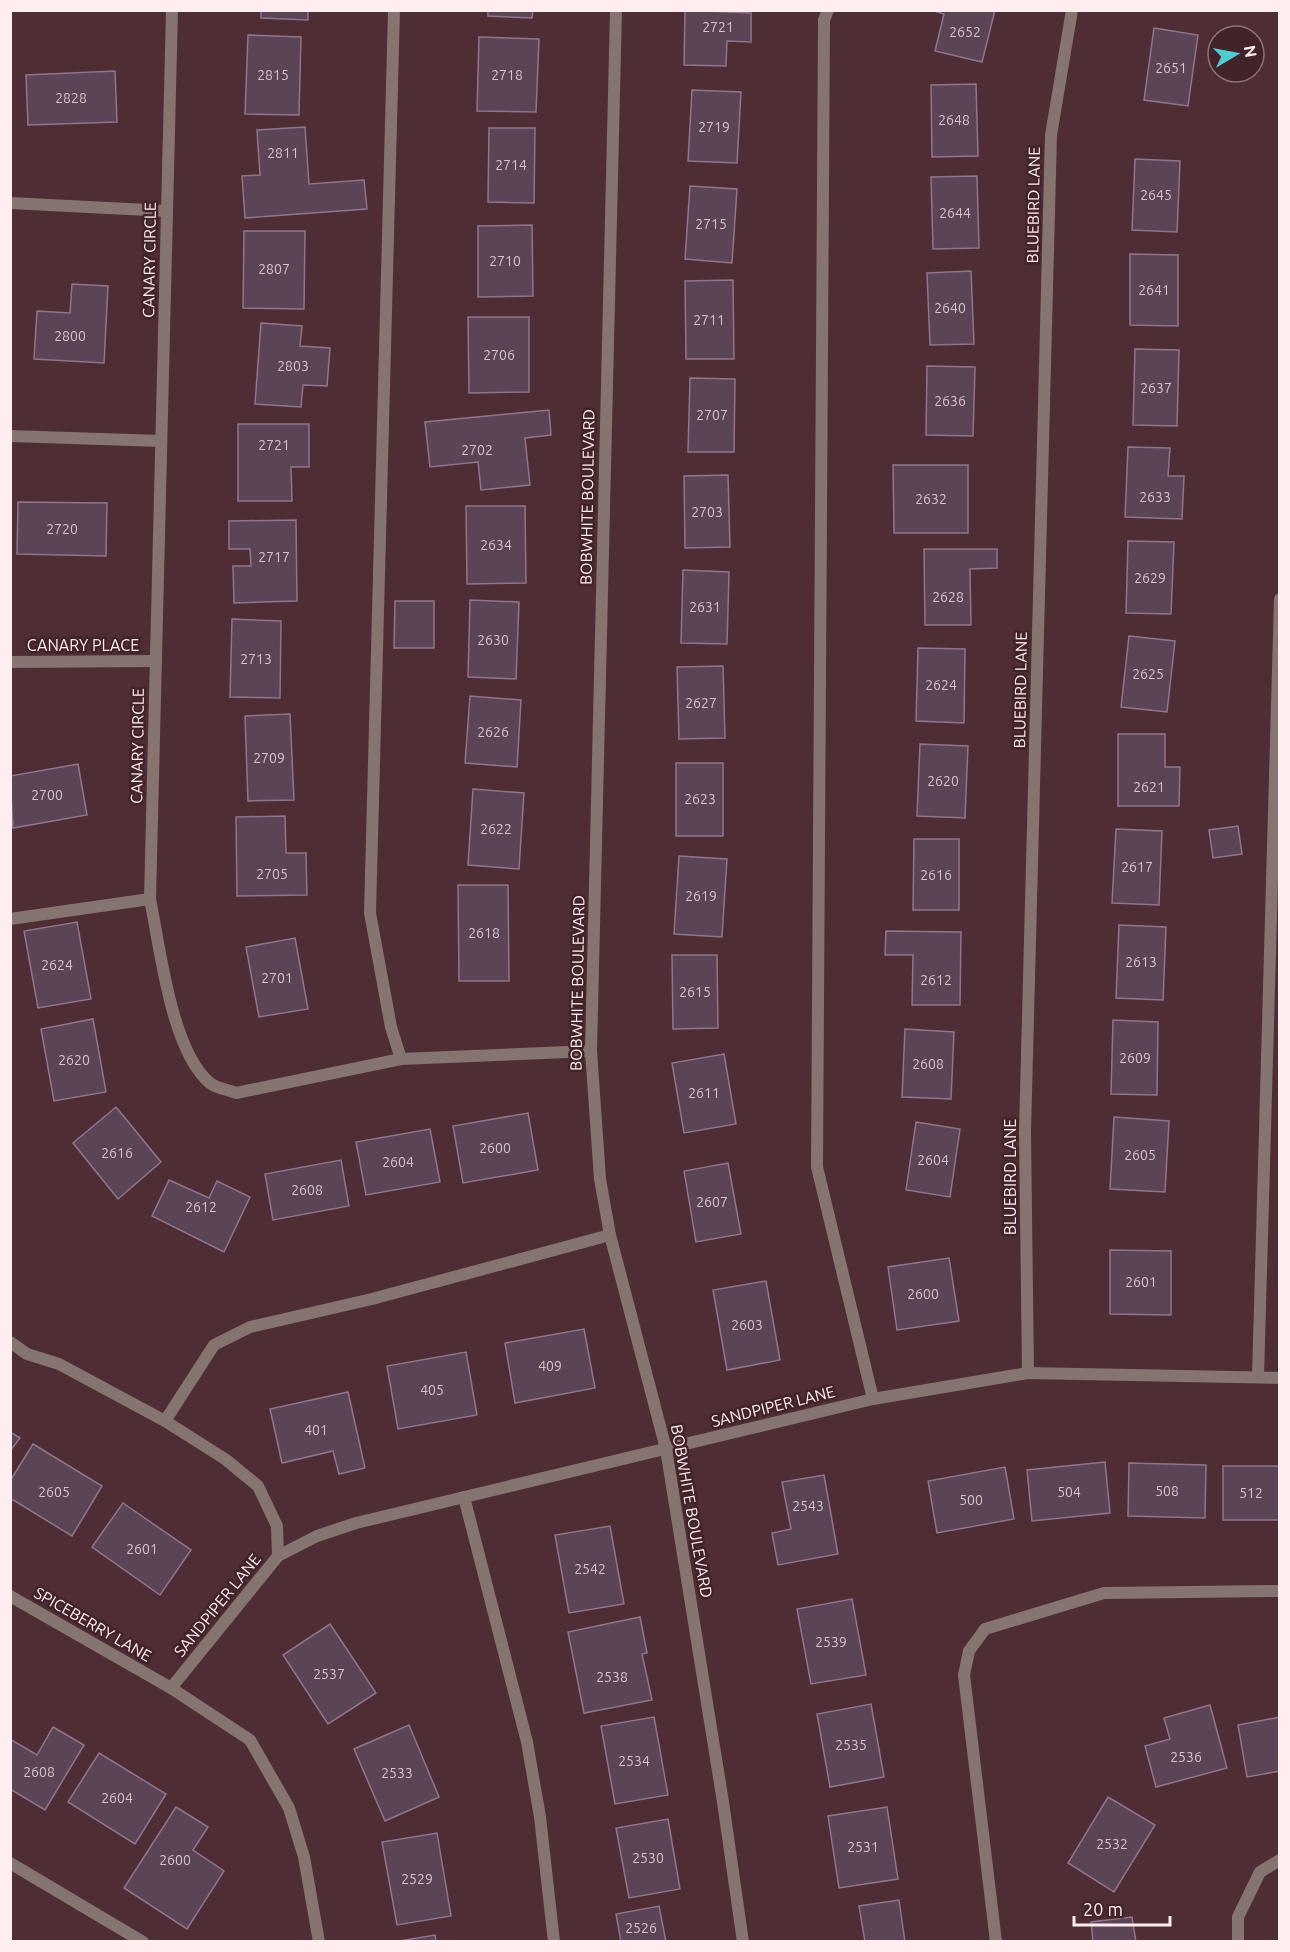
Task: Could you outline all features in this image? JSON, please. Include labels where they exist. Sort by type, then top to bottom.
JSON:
[{"type":"street","name":"CANARY CIRCLE","points":[[172,10],[150,899],[176,1026],[193,1063],[210,1084],[236,1093],[401,1059],[591,1051]]},
{"type":"street","points":[[394,10],[370,914],[388,1016],[401,1059]]},
{"type":"street","name":"BOBWHITE BOULEVARD","points":[[616,10],[591,1051],[600,1179],[610,1235],[666,1449],[743,1941]]},
{"type":"street","points":[[828,10],[824,20],[817,1167],[873,1399]]},
{"type":"street","name":"BLUEBIRD LANE","points":[[1028,1373],[1026,1132],[1051,135],[1072,10]]},
{"type":"street","points":[[10,203],[167,211]]},
{"type":"street","points":[[10,436],[161,441]]},
{"type":"street","points":[[1258,1377],[1280,600]]},
{"type":"street","name":"CANARY PLACE","points":[[10,662],[156,661]]},
{"type":"street","points":[[10,919],[150,899]]},
{"type":"street","points":[[165,1421],[214,1345],[250,1327],[372,1299],[610,1235]]},
{"type":"street","points":[[10,1342],[27,1354],[59,1364],[165,1421],[225,1459],[258,1486],[277,1526],[278,1556]]},
{"type":"street","name":"SANDPIPER LANE","points":[[171,1688],[278,1556],[317,1536],[356,1523],[873,1399],[1028,1373],[1280,1378]]},
{"type":"street","points":[[464,1497],[527,1742],[540,1817],[554,1941]]},
{"type":"street","points":[[996,1941],[964,1676],[969,1651],[985,1629],[1104,1593],[1280,1591]]},
{"type":"street","name":"SPICEBERRY LANE","points":[[10,1596],[171,1688],[250,1740],[289,1808],[304,1857],[319,1941]]},
{"type":"street","points":[[1238,1941],[1238,1917],[1260,1872],[1280,1860]]},
{"type":"street","points":[[10,1863],[143,1941]]},
{"type":"building","points":[[261,10],[308,10],[308,20],[261,18]]},
{"type":"building","points":[[488,10],[533,10],[532,18],[488,16]]},
{"type":"building","points":[[685,10],[751,13],[751,42],[727,41],[726,66],[684,65]]},
{"type":"building","points":[[931,10],[995,10],[982,62],[935,51],[944,14]]},
{"type":"building","points":[[1154,28],[1198,35],[1188,106],[1144,100]]},
{"type":"building","points":[[248,35],[301,37],[299,115],[245,114]]},
{"type":"building","points":[[479,37],[539,39],[536,112],[477,111]]},
{"type":"building","points":[[115,71],[117,122],[28,125],[26,75]]},
{"type":"building","points":[[976,84],[978,156],[932,157],[931,85]]},
{"type":"building","points":[[692,90],[741,92],[737,163],[688,161]]},
{"type":"building","points":[[305,127],[309,184],[364,180],[367,209],[245,218],[242,176],[260,175],[257,130]]},
{"type":"building","points":[[489,128],[535,128],[534,203],[488,202]]},
{"type":"building","points":[[1135,159],[1180,161],[1177,232],[1132,230]]},
{"type":"building","points":[[977,176],[979,248],[933,249],[931,177]]},
{"type":"building","points":[[690,186],[737,189],[732,263],[685,259]]},
{"type":"building","points":[[532,225],[533,296],[478,297],[478,226]]},
{"type":"building","points":[[244,231],[305,231],[304,309],[243,308]]},
{"type":"building","points":[[1130,254],[1178,255],[1178,326],[1130,325]]},
{"type":"building","points":[[971,271],[974,344],[930,345],[927,273]]},
{"type":"building","points":[[733,280],[734,359],[686,359],[685,281]]},
{"type":"building","points":[[72,284],[108,286],[104,363],[34,359],[37,311],[70,313]]},
{"type":"building","points":[[468,317],[529,317],[529,392],[469,393]]},
{"type":"building","points":[[261,323],[302,326],[300,346],[330,348],[327,386],[303,385],[301,407],[255,404]]},
{"type":"building","points":[[1135,349],[1179,350],[1177,426],[1133,425]]},
{"type":"building","points":[[927,366],[975,367],[973,436],[926,435]]},
{"type":"building","points":[[690,378],[735,379],[734,452],[688,452]]},
{"type":"building","points":[[549,410],[551,435],[525,438],[530,485],[481,490],[478,462],[430,467],[425,422]]},
{"type":"building","points":[[238,424],[309,424],[309,467],[291,467],[292,501],[238,501]]},
{"type":"building","points":[[1128,447],[1170,448],[1168,476],[1184,476],[1182,519],[1125,517]]},
{"type":"building","points":[[893,465],[968,465],[968,533],[894,533]]},
{"type":"building","points":[[728,475],[730,547],[685,548],[684,476]]},
{"type":"building","points":[[18,502],[107,503],[106,556],[17,554]]},
{"type":"building","points":[[466,506],[525,506],[526,583],[467,584]]},
{"type":"building","points":[[296,520],[297,601],[234,603],[233,566],[251,566],[250,549],[229,549],[229,521]]},
{"type":"building","points":[[1128,541],[1174,542],[1171,614],[1126,613]]},
{"type":"building","points":[[924,549],[997,549],[997,568],[970,569],[971,625],[925,625]]},
{"type":"building","points":[[683,570],[729,572],[727,644],[681,643]]},
{"type":"building","points":[[470,600],[519,602],[516,679],[468,677]]},
{"type":"building","points":[[395,601],[434,601],[434,648],[394,648]]},
{"type":"building","points":[[232,619],[281,621],[280,698],[230,697]]},
{"type":"building","points":[[1129,636],[1175,641],[1167,712],[1121,707]]},
{"type":"building","points":[[918,648],[965,649],[964,723],[916,721]]},
{"type":"building","points":[[723,666],[725,738],[679,739],[677,667]]},
{"type":"building","points":[[470,696],[521,700],[517,767],[465,763]]},
{"type":"building","points":[[290,714],[294,800],[248,801],[245,716]]},
{"type":"building","points":[[1118,734],[1165,734],[1165,767],[1180,767],[1179,806],[1118,806]]},
{"type":"building","points":[[920,744],[968,746],[965,818],[917,816]]},
{"type":"building","points":[[676,763],[723,763],[723,836],[676,836]]},
{"type":"building","points":[[78,764],[87,815],[13,828],[10,776]]},
{"type":"building","points":[[473,789],[524,793],[519,869],[468,865]]},
{"type":"building","points":[[285,816],[286,853],[306,853],[307,895],[237,896],[236,817]]},
{"type":"building","points":[[1238,826],[1242,854],[1213,858],[1209,830]]},
{"type":"building","points":[[1116,829],[1162,831],[1159,905],[1112,903]]},
{"type":"building","points":[[914,839],[959,839],[959,910],[913,910]]},
{"type":"building","points":[[679,856],[727,859],[722,937],[674,934]]},
{"type":"building","points":[[458,885],[508,885],[509,981],[459,981]]},
{"type":"building","points":[[77,922],[91,999],[38,1008],[24,931]]},
{"type":"building","points":[[1119,925],[1166,927],[1163,1000],[1116,998]]},
{"type":"building","points":[[886,931],[961,932],[960,1005],[912,1005],[913,955],[885,955]]},
{"type":"building","points":[[295,938],[308,1009],[259,1017],[246,947]]},
{"type":"building","points":[[672,955],[717,955],[718,1028],[673,1029]]},
{"type":"building","points":[[93,1019],[106,1092],[54,1101],[41,1029]]},
{"type":"building","points":[[1113,1020],[1158,1022],[1157,1095],[1111,1094]]},
{"type":"building","points":[[905,1029],[954,1032],[951,1099],[902,1097]]},
{"type":"building","points":[[724,1054],[736,1124],[684,1133],[672,1063]]},
{"type":"building","points":[[116,1107],[161,1162],[118,1199],[73,1143]]},
{"type":"building","points":[[528,1113],[538,1170],[463,1183],[453,1126]]},
{"type":"building","points":[[1114,1117],[1169,1121],[1165,1192],[1110,1189]]},
{"type":"building","points":[[916,1122],[960,1129],[950,1197],[906,1190]]},
{"type":"building","points":[[430,1129],[440,1182],[366,1195],[356,1142]]},
{"type":"building","points":[[341,1160],[349,1206],[273,1220],[265,1174]]},
{"type":"building","points":[[728,1163],[741,1234],[696,1242],[684,1171]]},
{"type":"building","points":[[169,1180],[209,1198],[217,1181],[250,1197],[224,1252],[152,1216]]},
{"type":"building","points":[[1110,1250],[1171,1251],[1171,1315],[1110,1314]]},
{"type":"building","points":[[949,1258],[959,1321],[897,1330],[888,1267]]},
{"type":"building","points":[[766,1281],[780,1360],[727,1370],[713,1290]]},
{"type":"building","points":[[584,1329],[595,1388],[515,1403],[505,1343]]},
{"type":"building","points":[[466,1352],[477,1415],[398,1429],[387,1366]]},
{"type":"building","points":[[348,1392],[365,1468],[339,1474],[333,1451],[282,1463],[270,1409]]},
{"type":"building","points":[[10,1432],[20,1438],[10,1451]]},
{"type":"building","points":[[33,1444],[102,1486],[72,1536],[10,1498],[10,1481]]},
{"type":"building","points":[[1105,1462],[1110,1513],[1032,1521],[1027,1470]]},
{"type":"building","points":[[1129,1463],[1206,1465],[1205,1518],[1128,1516]]},
{"type":"building","points":[[1223,1466],[1280,1466],[1280,1520],[1223,1520]]},
{"type":"building","points":[[1005,1467],[1014,1519],[937,1533],[928,1481]]},
{"type":"building","points":[[824,1475],[838,1554],[778,1565],[772,1533],[791,1529],[782,1482]]},
{"type":"building","points":[[123,1503],[191,1550],[160,1595],[92,1547]]},
{"type":"building","points":[[610,1526],[624,1604],[569,1613],[555,1535]]},
{"type":"building","points":[[852,1599],[866,1675],[811,1684],[797,1609]]},
{"type":"building","points":[[640,1617],[647,1653],[642,1654],[652,1700],[584,1713],[568,1632]]},
{"type":"building","points":[[330,1624],[376,1693],[328,1724],[283,1655]]},
{"type":"building","points":[[871,1704],[884,1777],[830,1787],[817,1714]]},
{"type":"building","points":[[1210,1705],[1227,1768],[1156,1787],[1145,1746],[1170,1739],[1164,1718]]},
{"type":"building","points":[[654,1717],[668,1795],[615,1804],[601,1726]]},
{"type":"building","points":[[1280,1717],[1280,1771],[1247,1777],[1238,1725]]},
{"type":"building","points":[[409,1725],[439,1797],[385,1821],[354,1749]]},
{"type":"building","points":[[53,1727],[84,1745],[45,1810],[10,1789],[10,1739],[37,1755]]},
{"type":"building","points":[[99,1753],[166,1794],[135,1844],[68,1802]]},
{"type":"building","points":[[1108,1797],[1155,1825],[1114,1892],[1068,1863]]},
{"type":"building","points":[[176,1807],[208,1827],[193,1850],[224,1871],[187,1929],[124,1888]]},
{"type":"building","points":[[887,1807],[898,1879],[839,1888],[828,1816]]},
{"type":"building","points":[[668,1819],[680,1889],[629,1898],[616,1828]]},
{"type":"building","points":[[437,1833],[451,1916],[397,1925],[382,1842]]},
{"type":"building","points":[[899,1900],[905,1942],[865,1942],[859,1906]]},
{"type":"building","points":[[659,1906],[666,1942],[621,1942],[616,1914]]},
{"type":"building","points":[[1132,1917],[1136,1942],[1093,1942],[1091,1922]]},
{"type":"building","points":[[435,1935],[436,1942],[393,1942]]}]
